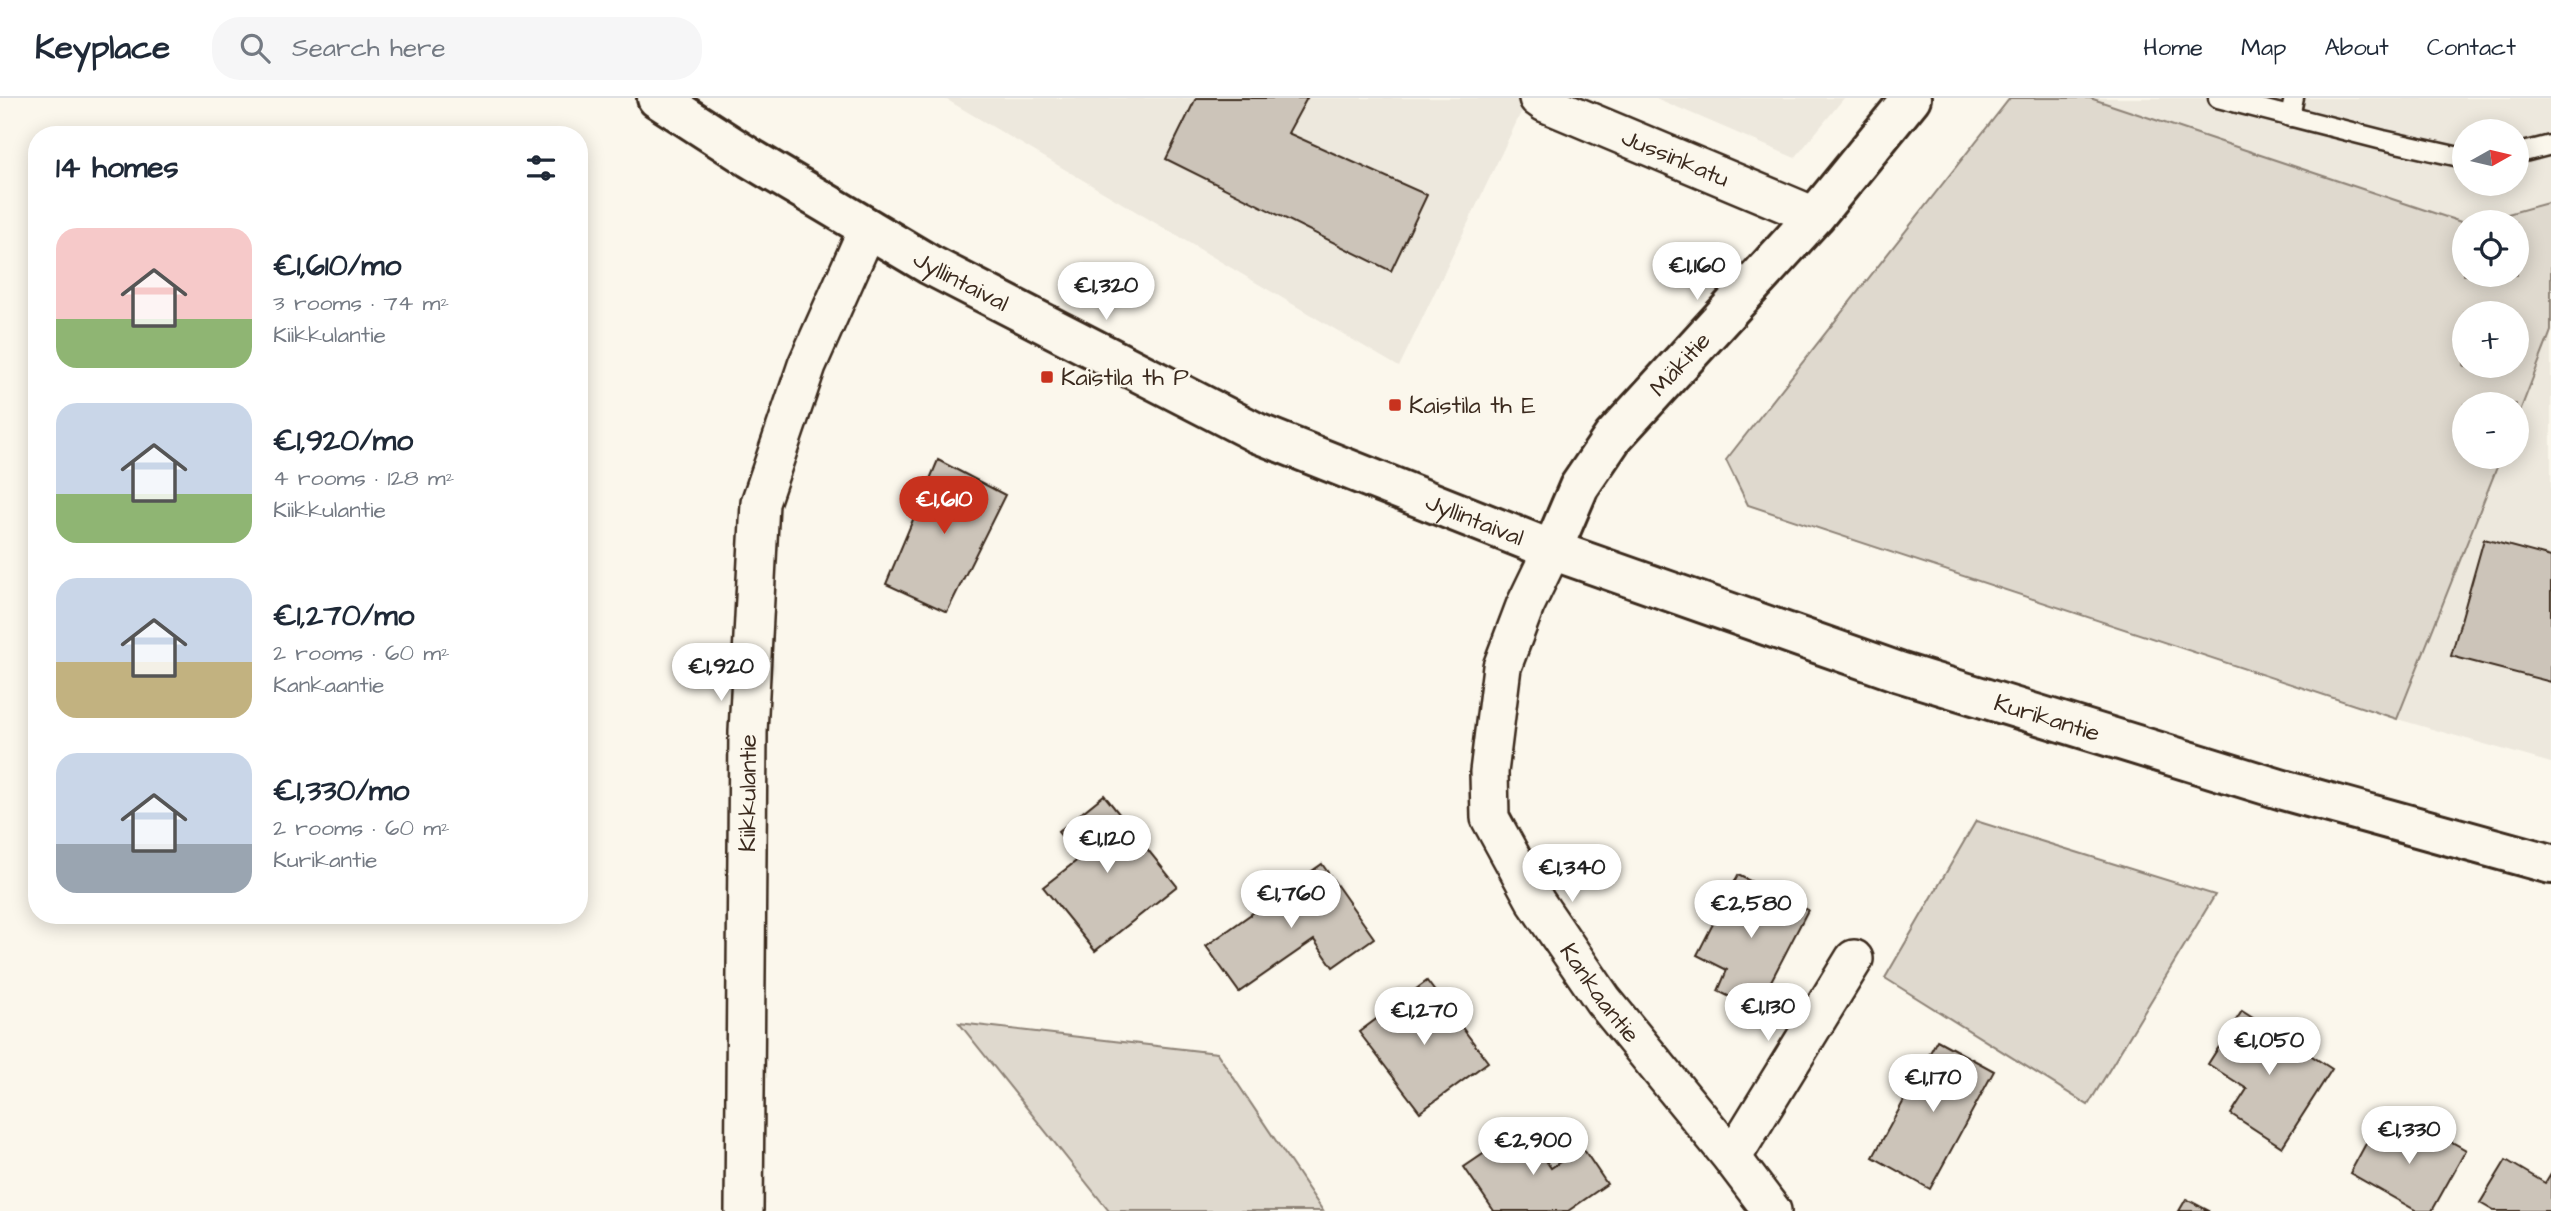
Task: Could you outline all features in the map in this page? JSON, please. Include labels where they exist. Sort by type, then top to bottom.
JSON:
[{"type":"street","name":"Jyllintaival","points":[[657,98],[750,158],[930,265],[1257,433],[1552,550]]},
{"type":"street","name":"Jussinkatu","points":[[1538,98],[1815,216]]},
{"type":"street","name":"Mäkitie","points":[[1552,550],[1579,487],[1614,438],[1815,216],[1911,98]]},
{"type":"street","name":"Kiikkulantie","points":[[744,1211],[748,732],[760,503],[807,365],[868,228]]},
{"type":"street","name":"Kurikantie","points":[[1552,550],[1912,676],[2283,790],[2551,864]]},
{"type":"street","name":"Kankaantie","points":[[1552,550],[1525,606],[1502,667],[1489,772],[1490,818],[1536,902],[1603,1000],[1772,1211]]},
{"type":"street","points":[[1732,1158],[1854,959]]},
{"type":"lane","points":[[2218,98],[2452,155]]},
{"type":"lane","points":[[2290,117],[2294,98]]},
{"type":"lane","points":[[2529,151],[2551,145]]},
{"type":"shaded area","points":[[944,98],[1528,98],[1399,367]]},
{"type":"shaded area","points":[[1656,98],[1844,98],[1795,158]]},
{"type":"shaded area","points":[[2010,98],[2090,98],[2452,219],[2452,287],[2529,287],[2529,210],[2522,210],[2551,202],[2551,331],[2527,392],[2452,392],[2452,469],[2496,469],[2397,719],[1748,505],[1726,460]]},
{"type":"shaded area","points":[[2091,98],[2551,98],[2551,202],[2522,210],[2452,210],[2452,219]]},
{"type":"shaded area","points":[[2551,331],[2551,763],[2397,719],[2496,469],[2529,469],[2527,392]]},
{"type":"shaded area","points":[[1976,821],[2215,895],[2088,1105],[1885,978]]},
{"type":"shaded area","points":[[959,1023],[1217,1053],[1323,1211],[1109,1211]]},
{"type":"building","points":[[1196,98],[1307,98],[1288,133],[1427,195],[1391,271],[1166,159]]},
{"type":"building","points":[[938,460],[1005,495],[947,612],[886,584]]},
{"type":"building","points":[[2484,539],[2551,557],[2551,682],[2451,656]]},
{"type":"building","points":[[1104,795],[1177,886],[1095,951],[1043,887],[1080,858],[1058,832]]},
{"type":"building","points":[[1322,864],[1374,938],[1333,967],[1314,940],[1239,992],[1206,946]]},
{"type":"building","points":[[1738,875],[1808,910],[1756,1010],[1718,991],[1727,970],[1697,955]]},
{"type":"building","points":[[1427,981],[1488,1062],[1420,1112],[1359,1032]]},
{"type":"building","points":[[2242,1011],[2332,1069],[2282,1147],[2231,1114],[2247,1089],[2208,1064]]},
{"type":"building","points":[[1937,1040],[1994,1071],[1930,1189],[1873,1157]]},
{"type":"building","points":[[2418,1123],[2466,1150],[2432,1211],[2417,1211],[2350,1173],[2376,1125],[2407,1142]]},
{"type":"building","points":[[1523,1127],[1551,1168],[1582,1147],[1607,1184],[1568,1211],[1494,1211],[1464,1167]]},
{"type":"building","points":[[2506,1160],[2545,1183],[2551,1173],[2551,1211],[2494,1211],[2480,1203]]},
{"type":"building","points":[[2186,1199],[2209,1211],[2179,1211]]},
{"type":"place","name":"Kaistila th P","points":[[1047,377]]},
{"type":"place","name":"Kaistila th E","points":[[1395,405]]}]
